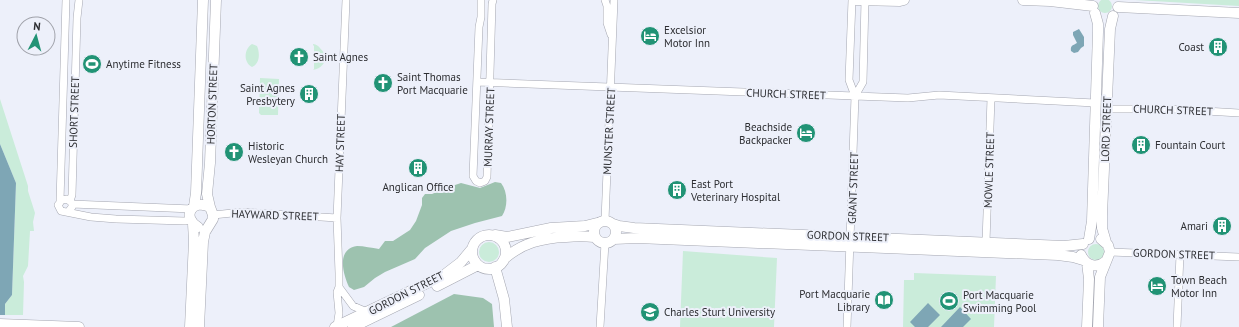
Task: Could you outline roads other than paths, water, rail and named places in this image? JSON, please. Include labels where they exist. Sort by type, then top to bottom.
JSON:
[{"type":"main road","name":"HORTON STREET","points":[[193,207],[196,193],[203,0]]},
{"type":"main road","name":"HORTON STREET","points":[[211,215],[207,194],[210,163],[216,0]]},
{"type":"main road","points":[[856,0],[904,0]]},
{"type":"main road","points":[[1023,0],[1050,1],[1094,6],[1101,18],[1106,19],[1113,16]]},
{"type":"main road","points":[[1118,4],[1239,13]]},
{"type":"main road","name":"LORD STREET","points":[[1098,327],[1100,277],[1107,251],[1102,221],[1110,29],[1113,16],[1118,11],[1118,4]]},
{"type":"main road","points":[[203,10],[209,6],[216,11]]},
{"type":"main road","name":"LORD STREET","points":[[1086,241],[1092,221],[1098,32],[1098,24],[1094,6]]},
{"type":"main road","points":[[190,327],[194,241],[190,216],[193,207],[201,204],[211,215]]},
{"type":"main road","points":[[192,222],[198,227],[202,227],[211,215]]},
{"type":"main road","points":[[199,327],[203,242],[211,215]]},
{"type":"main road","points":[[605,223],[616,231],[609,241],[598,242],[594,237],[593,229],[605,223]]},
{"type":"main road","name":"GORDON STREET","points":[[493,235],[507,237],[551,228],[605,223],[634,228],[1064,246],[1086,241]]},
{"type":"main road","points":[[504,259],[506,253],[503,242],[493,235],[487,234],[481,236],[473,244],[471,250],[474,261],[478,266],[489,269],[500,264],[504,259],[520,248],[541,239],[581,236],[594,237]]},
{"type":"main road","name":"GORDON STREET","points":[[609,241],[637,238],[1050,255],[1073,257],[1085,261]]},
{"type":"main road","points":[[1085,261],[1095,266],[1099,265],[1107,251],[1100,238],[1092,238],[1086,241],[1081,250],[1089,279],[1087,327]]},
{"type":"main road","name":"GORDON STREET","points":[[336,326],[444,275],[461,262],[471,250]]},
{"type":"main road","name":"GORDON STREET","points":[[354,327],[478,266]]},
{"type":"main road","points":[[495,267],[504,299],[507,327]]},
{"type":"main road","points":[[5,324],[79,327]]},
{"type":"street","name":"SHORT STREET","points":[[60,201],[66,0]]},
{"type":"street","name":"SHORT STREET","points":[[71,202],[77,18],[79,0]]},
{"type":"street","name":"HAY STREET","points":[[336,326],[338,312],[337,292],[339,287],[337,218],[346,0]]},
{"type":"street","name":"MURRAY STREET","points":[[482,0],[479,27],[473,176],[476,181],[480,183],[485,181],[486,177],[493,0]]},
{"type":"street","name":"MUNSTER STREET","points":[[605,0],[607,6],[607,22],[613,42]]},
{"type":"street","name":"MUNSTER STREET","points":[[605,223],[614,0]]},
{"type":"street","name":"GRANT STREET","points":[[847,327],[851,247],[855,96],[849,80],[852,0]]},
{"type":"street","name":"GRANT STREET","points":[[855,96],[863,82],[865,0]]},
{"type":"street","points":[[65,18],[77,18]]},
{"type":"street","name":"CHURCH STREET","points":[[477,82],[908,98],[939,95],[1095,103]]},
{"type":"street","name":"MOWLE STREET","points":[[986,242],[991,98]]},
{"type":"street","name":"CHURCH STREET","points":[[1107,109],[1172,109],[1239,113]]},
{"type":"street","points":[[192,222],[91,217],[63,212],[60,210],[58,205],[60,201],[66,199],[71,202],[193,207]]},
{"type":"street","points":[[68,212],[71,209],[71,202]]},
{"type":"street","name":"HAYWARD STREET","points":[[211,215],[242,212],[337,218]]},
{"type":"street","points":[[600,327],[609,241]]},
{"type":"street","name":"GORDON STREET","points":[[1107,251],[1239,257]]},
{"type":"street","points":[[1177,327],[1180,254]]},
{"type":"street","points":[[339,287],[354,306],[368,312]]},
{"type":"water","points":[[1079,29],[1084,37],[1084,46],[1078,52],[1074,53],[1071,51],[1071,48],[1077,43],[1073,32]]},
{"type":"water","points":[[0,144],[16,183],[12,295],[5,304],[5,315],[0,315]]},
{"type":"water","points":[[928,303],[940,315],[928,327],[915,327],[910,322]]},
{"type":"water","points":[[960,307],[971,319],[963,327],[941,327]]},
{"type":"place","name":"Excelsior Motor Inn","points":[[650,36]]},
{"type":"place","name":"Coast","points":[[1218,47]]},
{"type":"place","name":"Saint Agnes","points":[[299,57]]},
{"type":"place","name":"Anytime Fitness","points":[[92,64]]},
{"type":"place","name":"Saint Thomas Port Macquarie","points":[[383,83]]},
{"type":"place","name":"Saint Agnes Presbytery","points":[[309,94]]},
{"type":"place","name":"Beachside Backpacker","points":[[806,133]]},
{"type":"place","name":"Fountain Court","points":[[1141,145]]},
{"type":"place","name":"Historic Wesleyan Church","points":[[234,152]]},
{"type":"place","name":"Anglican Office","points":[[418,168]]},
{"type":"place","name":"East Port Veterinary Hospital","points":[[677,190]]},
{"type":"place","name":"Amari","points":[[1222,226]]},
{"type":"place","name":"Town Beach Motor Inn","points":[[1157,286]]},
{"type":"place","name":"Port Macquarie Library","points":[[884,300]]},
{"type":"place","name":"Port Macquarie Swimming Pool","points":[[949,301]]},
{"type":"place","name":"Charles Sturt University","points":[[650,312]]}]
